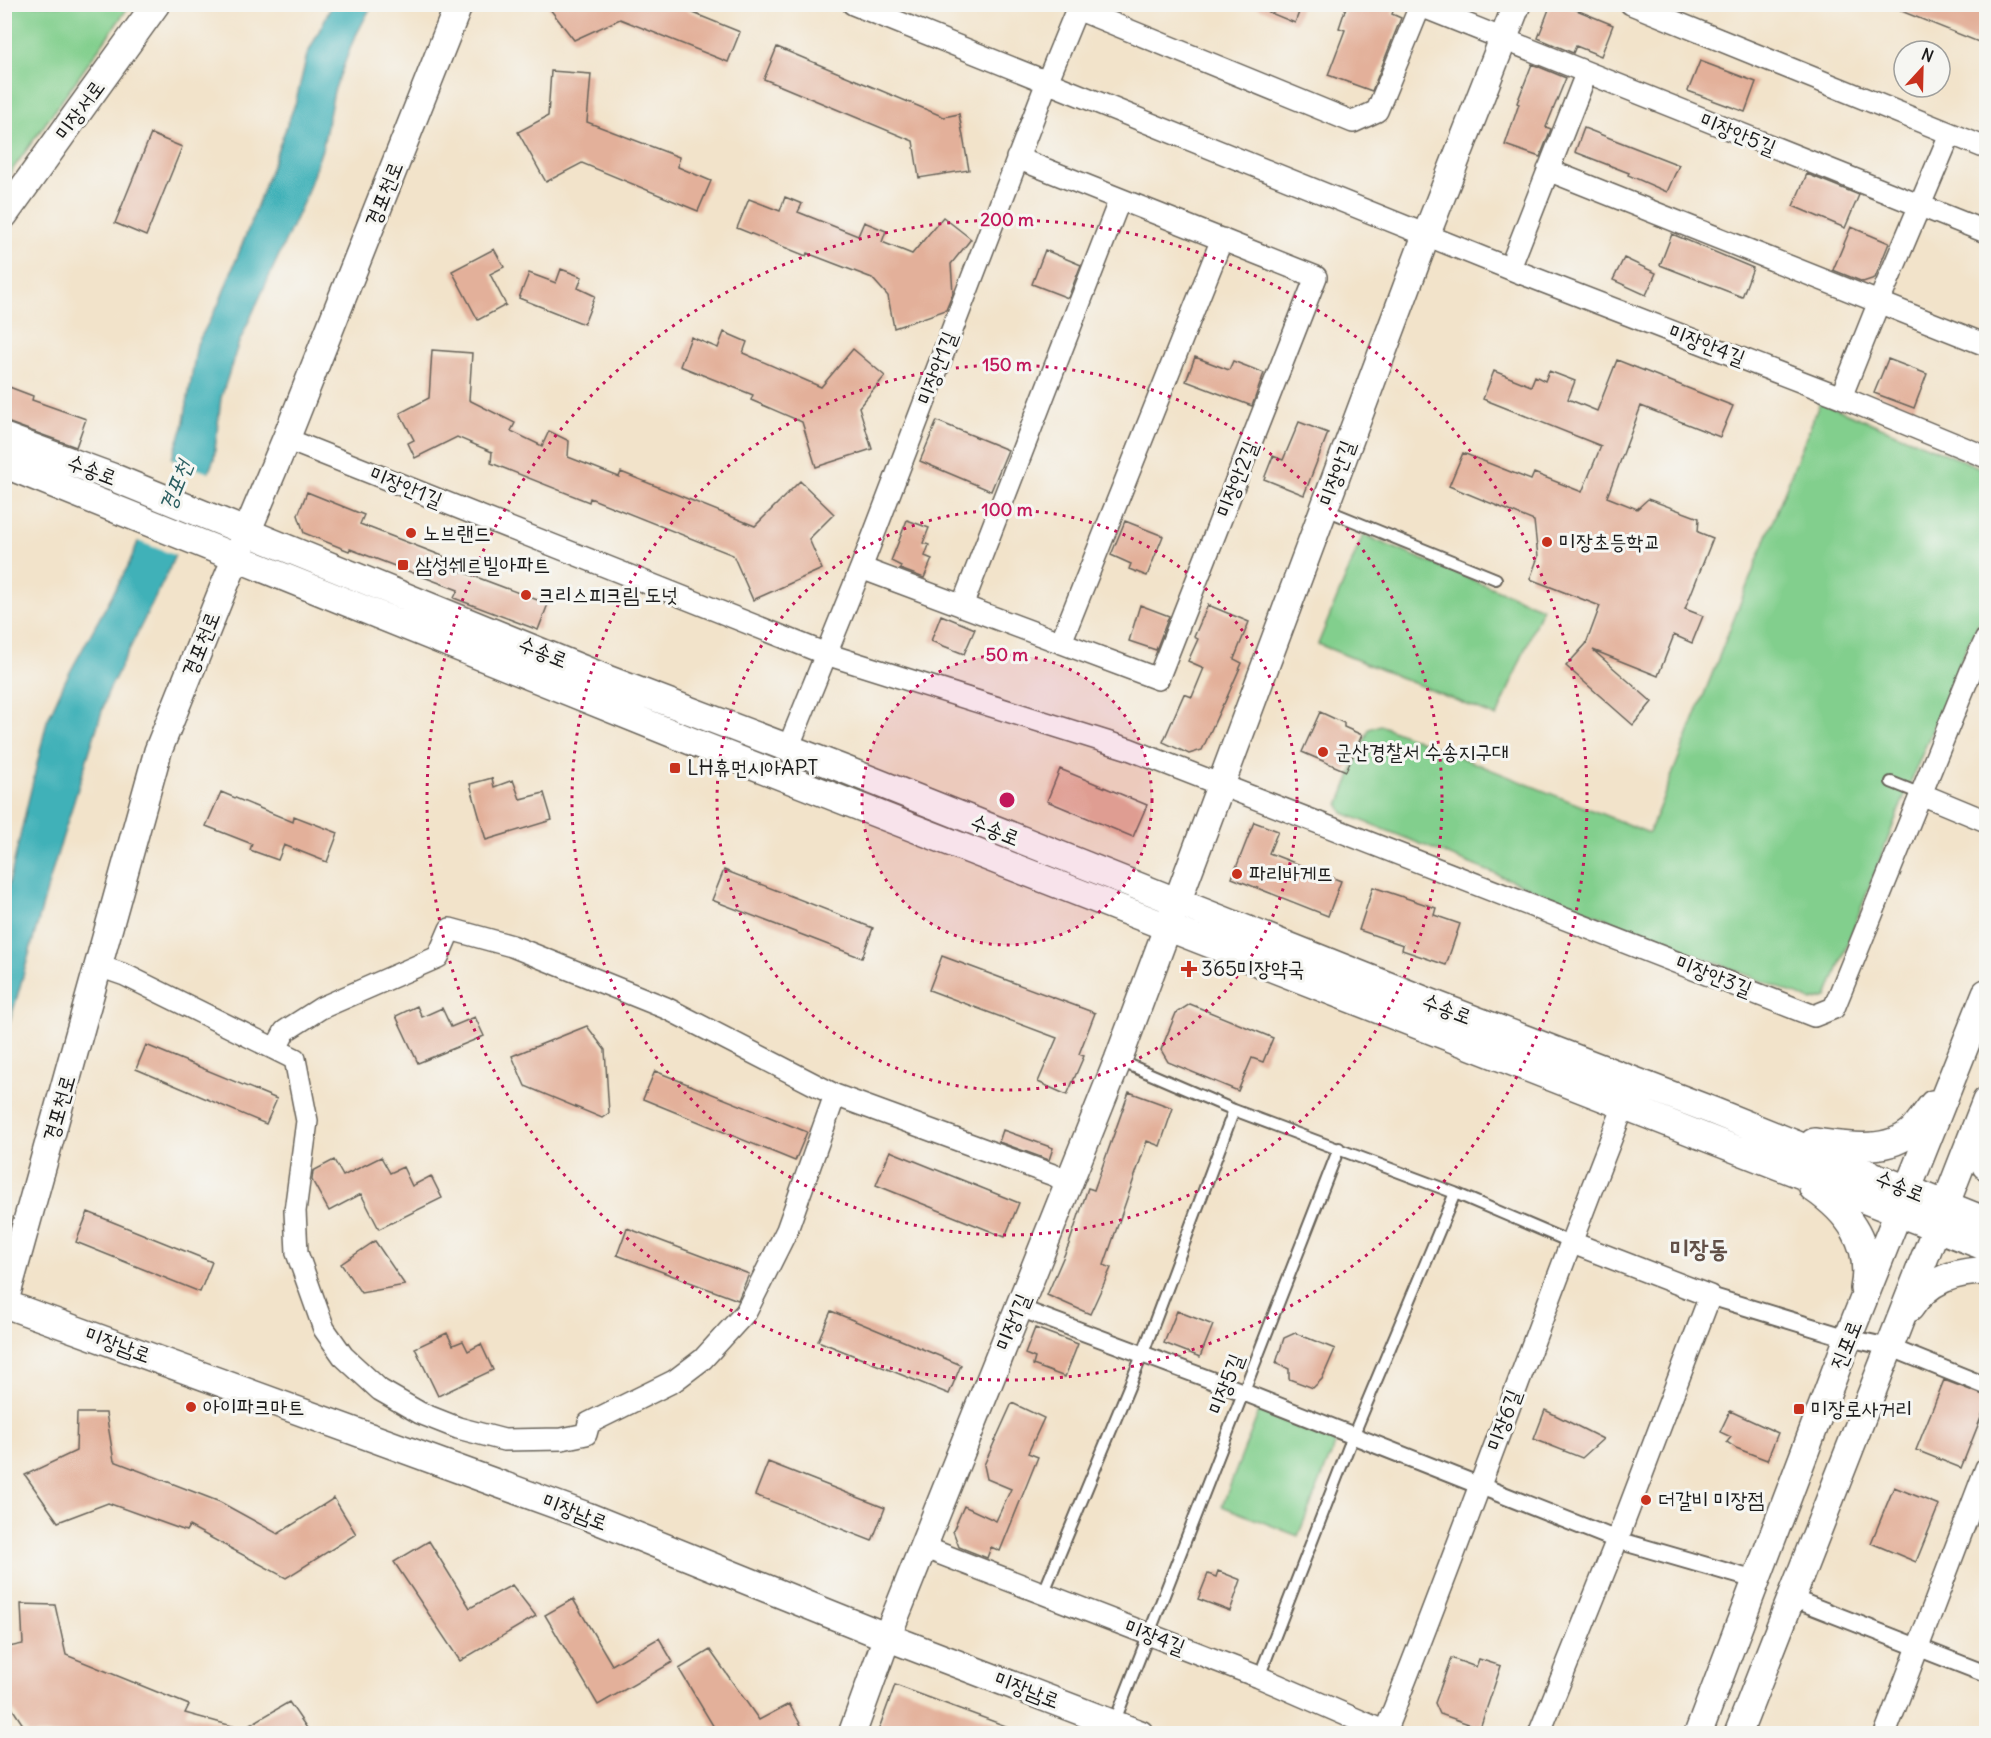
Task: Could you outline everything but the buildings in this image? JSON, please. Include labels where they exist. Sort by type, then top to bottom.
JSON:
[{"type":"street","name":"미장서로","points":[[4,215],[156,4]]},
{"type":"street","name":"경포천로","points":[[5,1304],[158,751],[234,541],[286,440],[459,4]]},
{"type":"street","points":[[853,4],[1427,233]]},
{"type":"street","name":"미장안길","points":[[1173,913],[1427,233],[1517,4]]},
{"type":"street","points":[[1630,4],[1986,148]]},
{"type":"street","name":"미장안1길","points":[[788,748],[861,568],[1017,158],[1078,7],[1353,122],[1377,111],[1418,5]]},
{"type":"street","points":[[1418,5],[1503,38]]},
{"type":"street","name":"미장안5길","points":[[1503,38],[1586,74],[1986,232]]},
{"type":"street","points":[[1510,268],[1586,74]]},
{"type":"street","points":[[1841,398],[1950,134]]},
{"type":"street","name":"미장안2길","points":[[861,568],[1158,679],[1316,277],[1017,158]]},
{"type":"street","points":[[1548,170],[1986,345]]},
{"type":"street","points":[[962,606],[1120,199]]},
{"type":"street","name":"미장안4길","points":[[1427,233],[1986,457]]},
{"type":"street","points":[[1061,642],[1222,239]]},
{"type":"street","name":"수송로","points":[[4,437],[112,477],[234,541],[691,741],[1173,913],[1779,1138],[1904,1201],[1941,1216],[1986,1247]]},
{"type":"street","name":"미장안1길","points":[[286,440],[826,654],[1129,749],[1221,786]]},
{"type":"street","name":"수송로","points":[[4,465],[101,503],[234,541],[788,748],[1624,1106],[1783,1167],[1904,1201]]},
{"type":"street","name":"미장안3길","points":[[1221,786],[1814,1016],[1834,1008],[1986,639]]},
{"type":"street","points":[[1921,794],[1986,821]]},
{"type":"street","name":"미장1길","points":[[852,1734],[887,1637],[1118,1060],[1173,913]]},
{"type":"street","points":[[276,1048],[285,1030],[321,1008],[438,957],[450,929],[512,946],[666,1008],[835,1095],[1056,1176],[1067,1184]]},
{"type":"street","points":[[99,966],[126,975],[295,1059],[308,1121],[295,1211],[297,1253],[324,1329],[343,1356],[381,1390],[420,1413],[458,1428],[504,1440],[562,1439],[586,1434],[589,1423],[674,1381],[703,1359],[746,1312],[787,1230],[835,1095]]},
{"type":"street","name":"진포로","points":[[1698,1734],[1848,1338],[1986,993]]},
{"type":"street","points":[[1779,1138],[1845,1146],[1887,1144],[1912,1131],[1918,1124],[1936,1101],[1965,1048]]},
{"type":"street","name":"진포로","points":[[1738,1734],[1986,1101]]},
{"type":"street","name":"미장6길","points":[[1386,1733],[1570,1242],[1624,1106]]},
{"type":"street","points":[[1986,1121],[1983,1152],[1986,1166]]},
{"type":"street","points":[[1783,1167],[1831,1200],[1848,1217],[1858,1235],[1864,1257],[1866,1279],[1859,1313]]},
{"type":"street","name":"수송로","points":[[1941,1216],[1986,1221]]},
{"type":"street","points":[[1570,1242],[1710,1296],[1848,1338],[1893,1338],[1986,1386]]},
{"type":"street","points":[[1893,1338],[1917,1297],[1939,1279],[1966,1271],[1986,1271]]},
{"type":"street","points":[[1539,1734],[1617,1540],[1710,1296]]},
{"type":"street","name":"미장남로","points":[[5,1304],[587,1516],[1113,1729],[1140,1734]]},
{"type":"street","points":[[1019,1308],[1143,1353],[1617,1540],[1745,1578]]},
{"type":"street","points":[[1885,1734],[1986,1468]]},
{"type":"street","name":"미장4길","points":[[923,1547],[1259,1677],[1386,1733]]},
{"type":"street","points":[[1802,1602],[1986,1674]]},
{"type":"lane","points":[[1324,509],[1496,579]]},
{"type":"lane","points":[[1891,782],[1921,794]]},
{"type":"lane","points":[[1118,1060],[1234,1110],[1455,1193],[1570,1242]]},
{"type":"lane","points":[[1043,1593],[1143,1353],[1234,1110]]},
{"type":"lane","name":"미장5길","points":[[1113,1729],[1339,1148]]},
{"type":"lane","points":[[1259,1677],[1353,1436],[1455,1193]]},
{"type":"green space","points":[[4,5],[130,5],[5,180],[4,180]]},
{"type":"green space","points":[[1820,402],[1986,470],[1986,609],[1966,648],[1899,810],[1827,997],[1812,1001],[1343,813],[1339,805],[1369,729],[1380,725],[1649,833]]},
{"type":"green space","points":[[1363,535],[1542,608],[1497,717],[1318,644]]},
{"type":"green space","points":[[1260,1409],[1337,1440],[1298,1536],[1222,1506]]},
{"type":"water","name":"경포천","points":[[332,5],[372,5],[353,41],[334,91],[323,146],[306,196],[238,345],[221,398],[214,459],[168,572],[108,692],[54,865],[5,1036],[5,900],[47,721],[65,681],[128,566],[170,464],[183,427],[197,344],[219,303],[296,101],[307,55]]},
{"type":"pier","points":[[169,458],[211,474],[177,556],[135,540]]},
{"type":"place","name":"노브랜드","points":[[411,533]]},
{"type":"place","name":"미장초등학교","points":[[1547,542]]},
{"type":"place","name":"삼성쉐르빌아파트","points":[[403,565]]},
{"type":"place","name":"크리스피크림 도넛","points":[[526,595]]},
{"type":"place","name":"군산경찰서 수송지구대","points":[[1323,752]]},
{"type":"place","name":"LH휴먼시아APT","points":[[675,768]]},
{"type":"place","name":"파리바게뜨","points":[[1237,874]]},
{"type":"place","name":"365미장약국","points":[[1189,969]]},
{"type":"place","name":"아이파크마트","points":[[191,1407]]},
{"type":"place","name":"미장로사거리","points":[[1799,1409]]},
{"type":"place","name":"더갈비 미장점","points":[[1646,1500]]},
{"type":"district","name":"미장동","points":[[1699,1249]]}]
